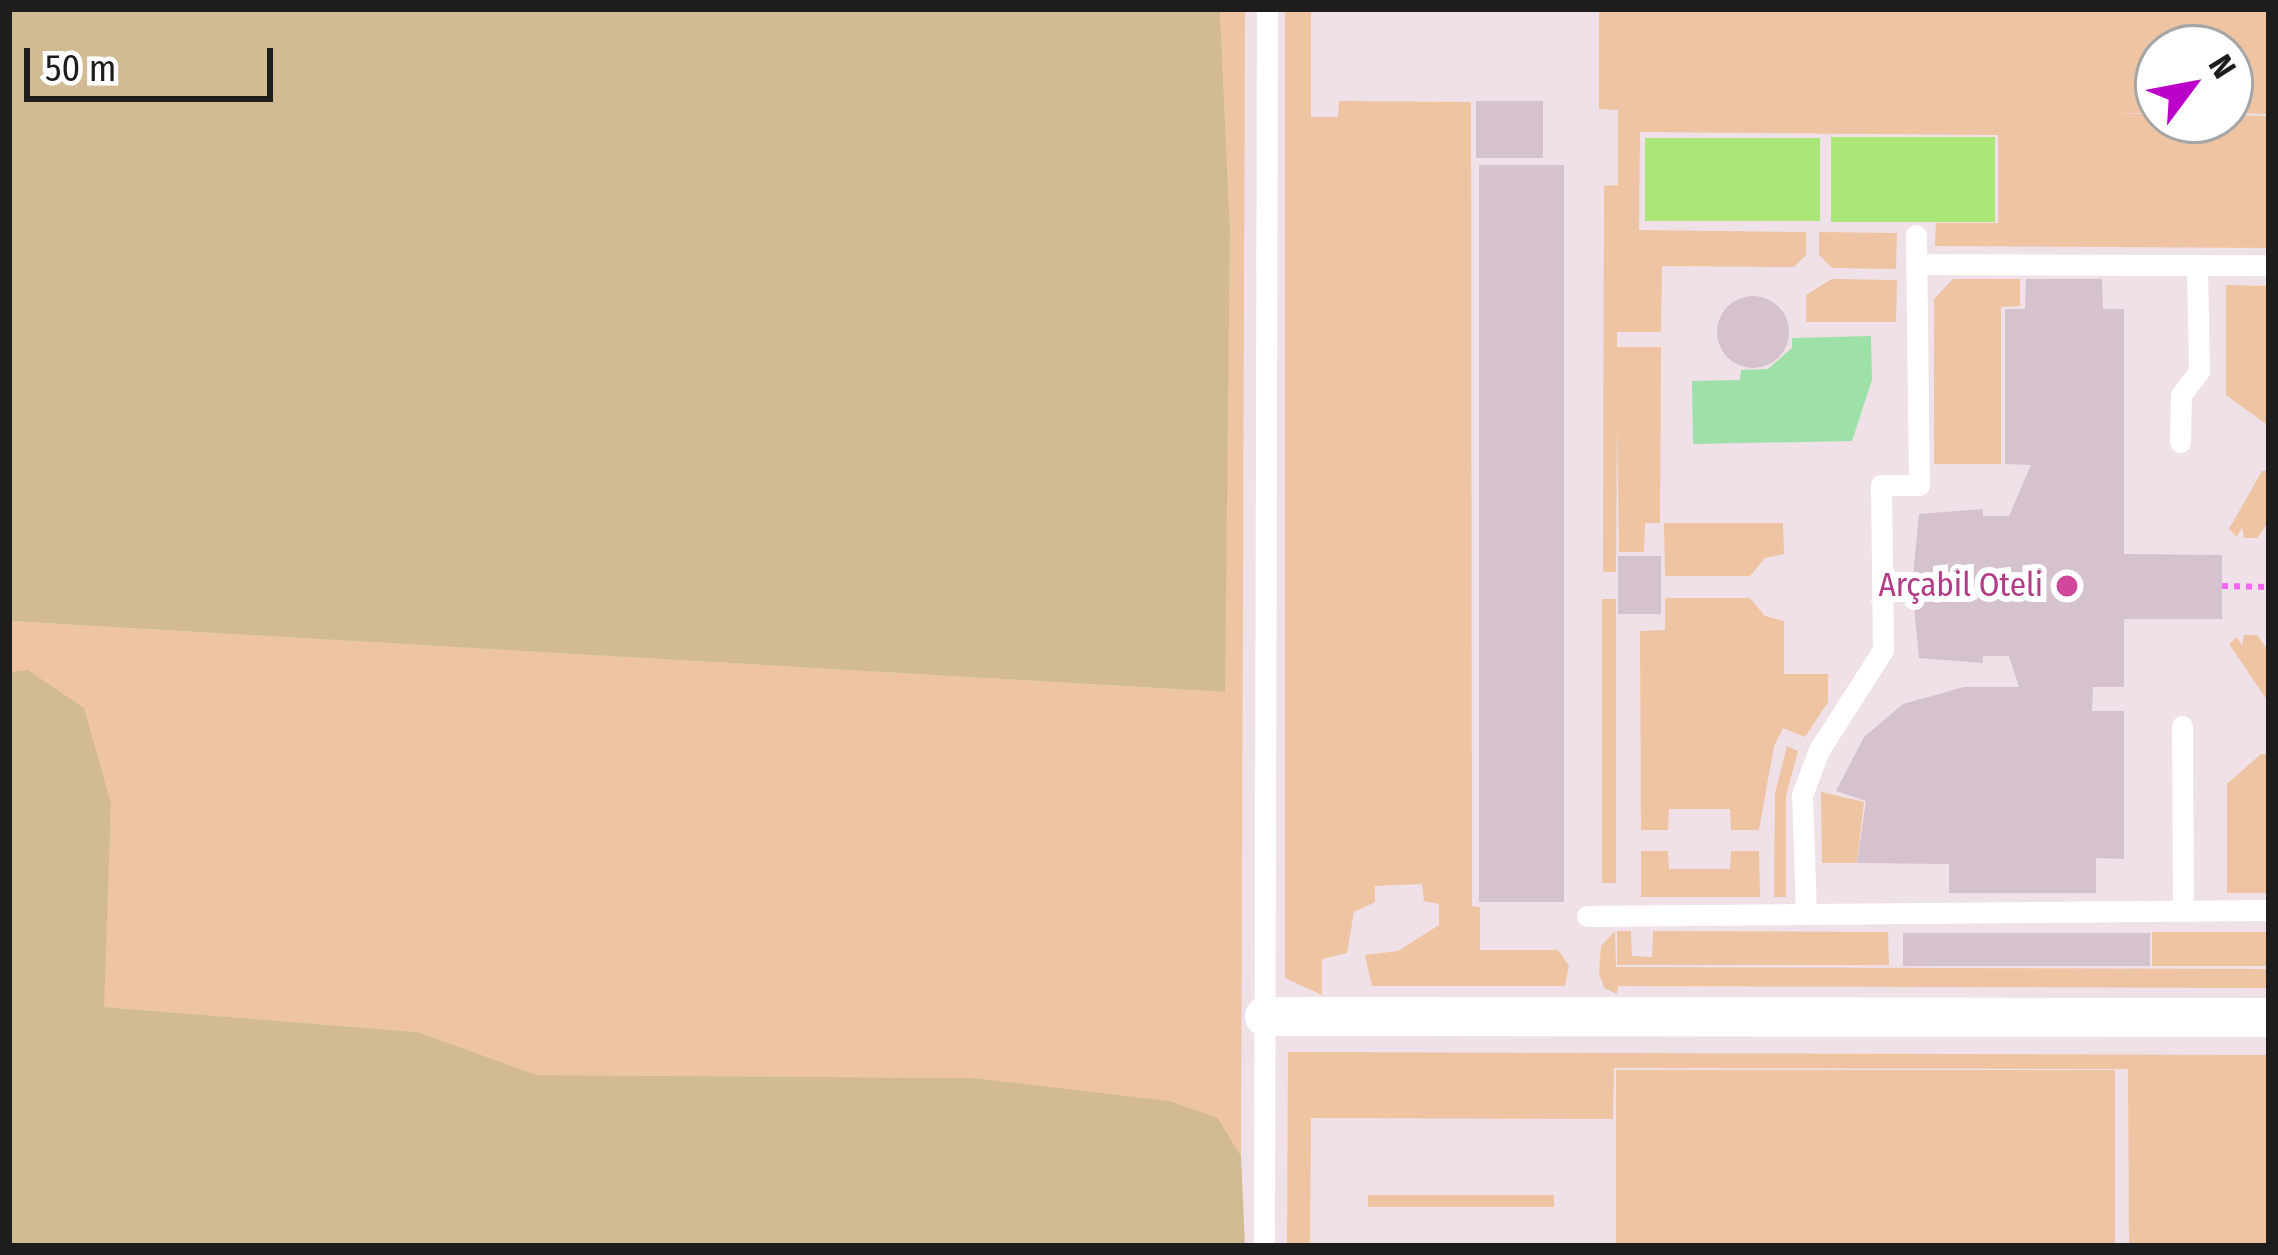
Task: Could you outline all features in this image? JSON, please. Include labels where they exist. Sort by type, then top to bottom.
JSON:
[{"type":"street","points":[[1264,1016],[2269,1017]]},
{"type":"lane","points":[[1264,1246],[1267,9]]},
{"type":"lane","points":[[1806,914],[1802,795],[1820,750],[1883,650],[1881,485],[1919,485],[1916,235]]},
{"type":"lane","points":[[1917,264],[2269,266]]},
{"type":"lane","points":[[2180,442],[2181,395],[2199,370],[2197,265]]},
{"type":"lane","points":[[2182,726],[2183,911]]},
{"type":"lane","points":[[1587,916],[2269,910]]},
{"type":"path","points":[[2222,586],[2269,586]]},
{"type":"shaded area","points":[[9,9],[1220,9],[1230,228],[1225,692],[9,621]]},
{"type":"shaded area","points":[[1220,9],[1245,9],[1241,1156],[1218,1118],[974,1078],[537,1075],[418,1032],[103,1007],[111,804],[28,670],[9,672],[9,621],[1224,692],[1230,228]]},
{"type":"shaded area","points":[[1285,9],[1311,9],[1311,117],[1338,117],[1339,101],[1471,102],[1472,906],[1480,907],[1480,950],[1558,950],[1569,966],[1565,986],[1372,986],[1365,955],[1398,951],[1439,925],[1439,904],[1424,901],[1422,884],[1375,886],[1375,902],[1354,912],[1347,953],[1322,959],[1322,995],[1285,978]]},
{"type":"shaded area","points":[[1599,9],[2269,9],[2269,114],[2254,114],[2254,24],[2134,24],[2134,113],[2109,113],[2134,113],[2134,144],[2254,144],[2254,116],[2269,116],[2269,248],[1935,246],[1936,223],[1998,223],[1998,135],[1640,132],[1639,230],[1806,232],[1806,255],[1794,267],[1662,266],[1661,332],[1617,332],[1617,347],[1661,347],[1660,523],[1645,523],[1644,552],[1619,552],[1617,421],[1616,572],[1603,572],[1604,186],[1618,185],[1618,110],[1599,109]]},
{"type":"shaded area","points":[[1831,137],[1995,137],[1995,222],[1831,222]]},
{"type":"shaded area","points":[[1645,138],[1820,138],[1820,221],[1645,221]]},
{"type":"shaded area","points":[[1819,232],[1897,233],[1896,269],[1832,268],[1819,255]]},
{"type":"shaded area","points":[[1832,279],[1897,280],[1896,322],[1806,322],[1806,295]]},
{"type":"shaded area","points":[[1953,279],[2020,279],[2020,306],[2001,307],[2001,464],[1934,464],[1934,299]]},
{"type":"shaded area","points":[[2226,285],[2269,286],[2269,426],[2226,395]]},
{"type":"shaded area","points":[[1871,336],[1872,380],[1852,441],[1693,444],[1692,381],[1740,380],[1741,370],[1768,369],[1792,348],[1792,338]]},
{"type":"shaded area","points":[[2262,471],[2269,471],[2269,521],[2257,538],[2244,538],[2242,527],[2237,537],[2229,529]]},
{"type":"shaded area","points":[[1664,523],[1783,523],[1784,554],[1765,558],[1750,576],[1665,576]]},
{"type":"shaded area","points":[[1665,598],[1750,598],[1765,616],[1784,621],[1784,674],[1828,674],[1828,702],[1805,737],[1783,728],[1774,746],[1759,830],[1731,830],[1730,809],[1669,809],[1668,830],[1641,830],[1640,631],[1665,630]]},
{"type":"shaded area","points":[[1602,599],[1616,599],[1616,883],[1602,883]]},
{"type":"shaded area","points":[[2244,635],[2257,635],[2269,652],[2269,703],[2229,644],[2237,637],[2242,646]]},
{"type":"shaded area","points":[[28,670],[84,708],[111,804],[104,1007],[418,1032],[537,1075],[974,1078],[1169,1101],[1218,1118],[1241,1156],[1245,1246],[9,1246],[9,672]]},
{"type":"shaded area","points":[[1787,746],[1798,751],[1786,796],[1786,897],[1774,897],[1775,793]]},
{"type":"shaded area","points":[[2261,754],[2269,754],[2269,893],[2227,893],[2227,784]]},
{"type":"shaded area","points":[[1821,792],[1864,802],[1857,863],[1822,863]]},
{"type":"shaded area","points":[[1641,851],[1668,851],[1669,869],[1730,869],[1731,851],[1759,851],[1760,897],[1641,897]]},
{"type":"shaded area","points":[[1615,931],[1616,967],[2269,969],[2269,988],[1618,986],[1617,994],[1604,988],[1599,973],[1601,946]]},
{"type":"shaded area","points":[[1617,931],[1631,931],[1632,956],[1652,957],[1653,931],[1888,932],[1889,965],[1617,965]]},
{"type":"shaded area","points":[[2152,932],[2269,932],[2269,966],[2152,966]]},
{"type":"shaded area","points":[[1288,1052],[2269,1055],[2269,1246],[2129,1246],[2128,1069],[1614,1068],[1613,1119],[1311,1118],[1310,1246],[1287,1246]]},
{"type":"shaded area","points":[[1616,1070],[2115,1070],[2115,1246],[1616,1246]]},
{"type":"shaded area","points":[[1368,1195],[1554,1195],[1554,1207],[1368,1207]]},
{"type":"building","points":[[1476,101],[1543,101],[1543,158],[1476,158]]},
{"type":"building","points":[[1479,165],[1564,165],[1564,902],[1479,902]]},
{"type":"building","name":"Arçabil Oteli","points":[[2026,279],[2102,279],[2103,309],[2124,309],[2124,554],[2222,555],[2222,619],[2124,619],[2124,687],[2093,687],[2092,711],[2124,711],[2124,859],[2096,858],[2096,893],[1949,893],[1949,864],[1857,863],[1866,801],[1836,791],[1864,737],[1903,704],[1964,687],[2019,687],[2009,656],[1983,656],[1983,663],[1919,658],[1912,586],[1919,514],[1983,509],[1983,516],[2009,516],[2031,465],[2005,464],[2005,309],[2025,309]]},
{"type":"building","points":[[1753,296],[1779,306],[1789,332],[1779,358],[1753,368],[1727,358],[1717,332],[1727,306]]},
{"type":"building","points":[[1618,556],[1661,556],[1661,614],[1618,614]]},
{"type":"building","points":[[1903,933],[2150,933],[2150,966],[1903,966]]},
{"type":"place","name":"Arçabil Oteli","points":[[2067,586]]}]
